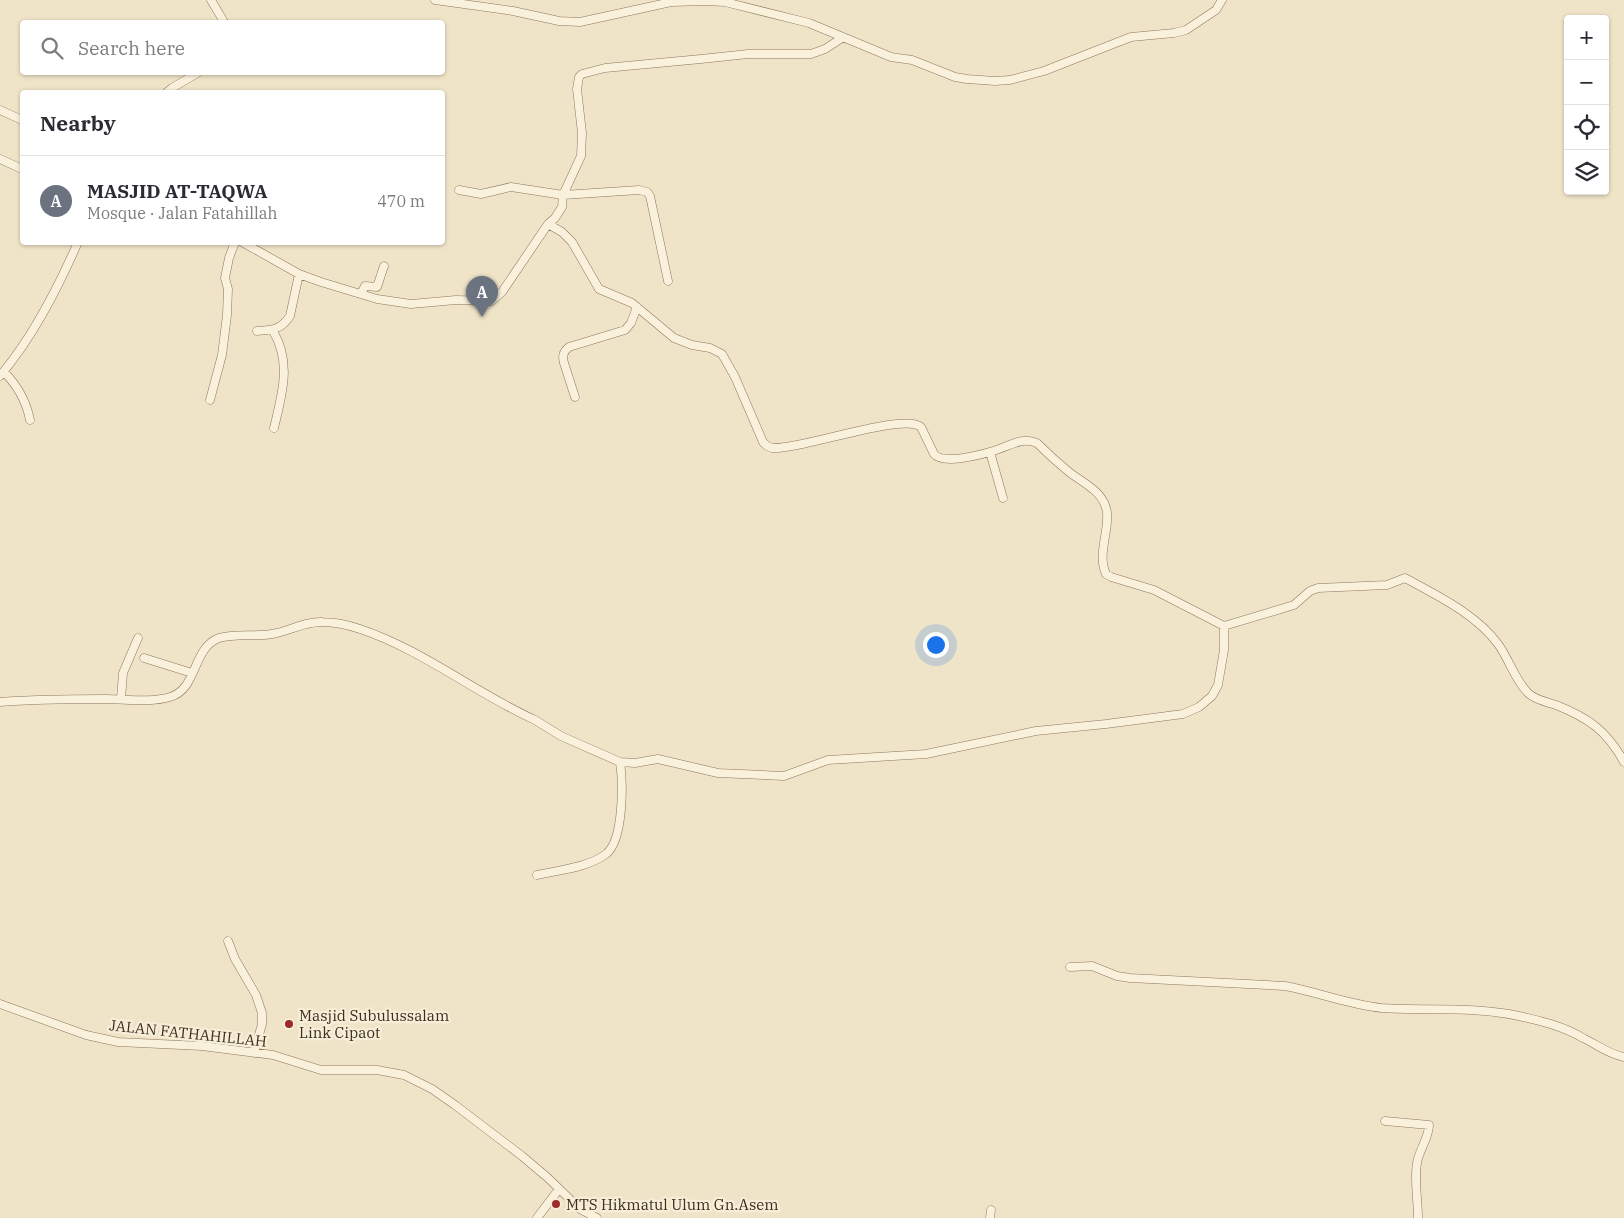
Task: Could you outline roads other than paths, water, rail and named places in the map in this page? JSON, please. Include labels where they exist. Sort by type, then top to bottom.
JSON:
[{"type":"street","points":[[211,0],[223,20]]},
{"type":"street","points":[[435,0],[513,11],[559,21],[580,22],[671,2],[716,2],[809,23],[891,57],[912,60],[955,77],[981,81],[1010,80],[1044,71],[1131,37],[1186,30],[1216,10],[1222,0]]},
{"type":"street","points":[[247,245],[299,274],[395,303],[411,304],[456,300],[492,301],[502,292],[548,224],[555,218],[562,207],[563,195],[581,156],[582,145],[577,98],[579,77],[582,74],[625,65],[748,54],[811,54],[825,49],[842,38]]},
{"type":"street","points":[[170,90],[194,75]]},
{"type":"street","points":[[0,110],[20,119]]},
{"type":"street","points":[[0,159],[20,168]]},
{"type":"street","points":[[460,190],[481,194],[511,187],[563,195],[639,190],[647,192],[650,196],[668,281]]},
{"type":"street","points":[[548,224],[562,232],[572,242],[599,288],[626,299],[674,338],[692,345],[710,348],[722,354],[762,442],[766,446],[771,448],[870,429],[914,424],[922,427],[936,458],[946,460],[990,452],[1023,440],[1037,443],[1067,470],[1098,493],[1102,499],[1107,512],[1103,563],[1106,574],[1116,579],[1154,590],[1224,626],[1294,605],[1310,591],[1318,588],[1387,585],[1405,578],[1476,621],[1498,644],[1528,693],[1578,714],[1592,724],[1614,744],[1624,762]]},
{"type":"street","points":[[30,420],[21,392],[2,374],[14,360],[44,312],[77,245]]},
{"type":"street","points":[[210,400],[222,355],[227,315],[228,289],[225,278],[228,258],[234,245]]},
{"type":"street","points":[[361,294],[366,286],[377,287],[384,266]]},
{"type":"street","points":[[257,331],[273,331],[290,316],[299,274]]},
{"type":"street","points":[[575,397],[564,363],[565,351],[569,347],[625,330],[631,324],[637,307]]},
{"type":"street","points":[[273,331],[283,350],[284,369],[282,393],[274,428]]},
{"type":"street","points":[[990,452],[1003,498]]},
{"type":"street","points":[[0,702],[51,699],[137,700],[172,697],[180,692],[204,648],[218,639],[227,636],[274,634],[312,622],[340,623],[374,634],[396,644],[552,731],[620,762],[635,763],[658,759],[669,760],[718,773],[784,776],[828,760],[926,754],[1036,731],[1183,714],[1199,707],[1212,696],[1218,685],[1223,659],[1224,626]]},
{"type":"street","points":[[121,699],[123,673],[138,638]]},
{"type":"street","points":[[144,658],[192,673]]},
{"type":"street","points":[[537,875],[580,866],[598,859],[611,849],[615,839],[621,806],[620,762]]},
{"type":"street","points":[[228,941],[235,959],[256,995],[262,1013],[262,1024],[254,1053]]},
{"type":"street","points":[[1070,966],[1092,966],[1117,976],[1130,978],[1286,986],[1310,990],[1354,1004],[1381,1008],[1442,1008],[1515,1015],[1550,1023],[1566,1029],[1603,1051],[1624,1057]]},
{"type":"street","name":"JALAN FATHAHILLAH","points":[[0,1004],[57,1025],[107,1040],[202,1046],[282,1057],[321,1070],[377,1070],[404,1075],[432,1089],[455,1105],[522,1156],[580,1209],[597,1218]]},
{"type":"street","points":[[1385,1120],[1429,1125],[1417,1164],[1418,1218]]},
{"type":"street","points":[[537,1218],[559,1189]]},
{"type":"place","name":"MASJID AT-TAQWA","points":[[482,317]]},
{"type":"place","name":"Masjid Subulussalam Link Cipaot","points":[[289,1024]]},
{"type":"place","name":"MTS Hikmatul Ulum Gn.Asem","points":[[556,1204]]}]
